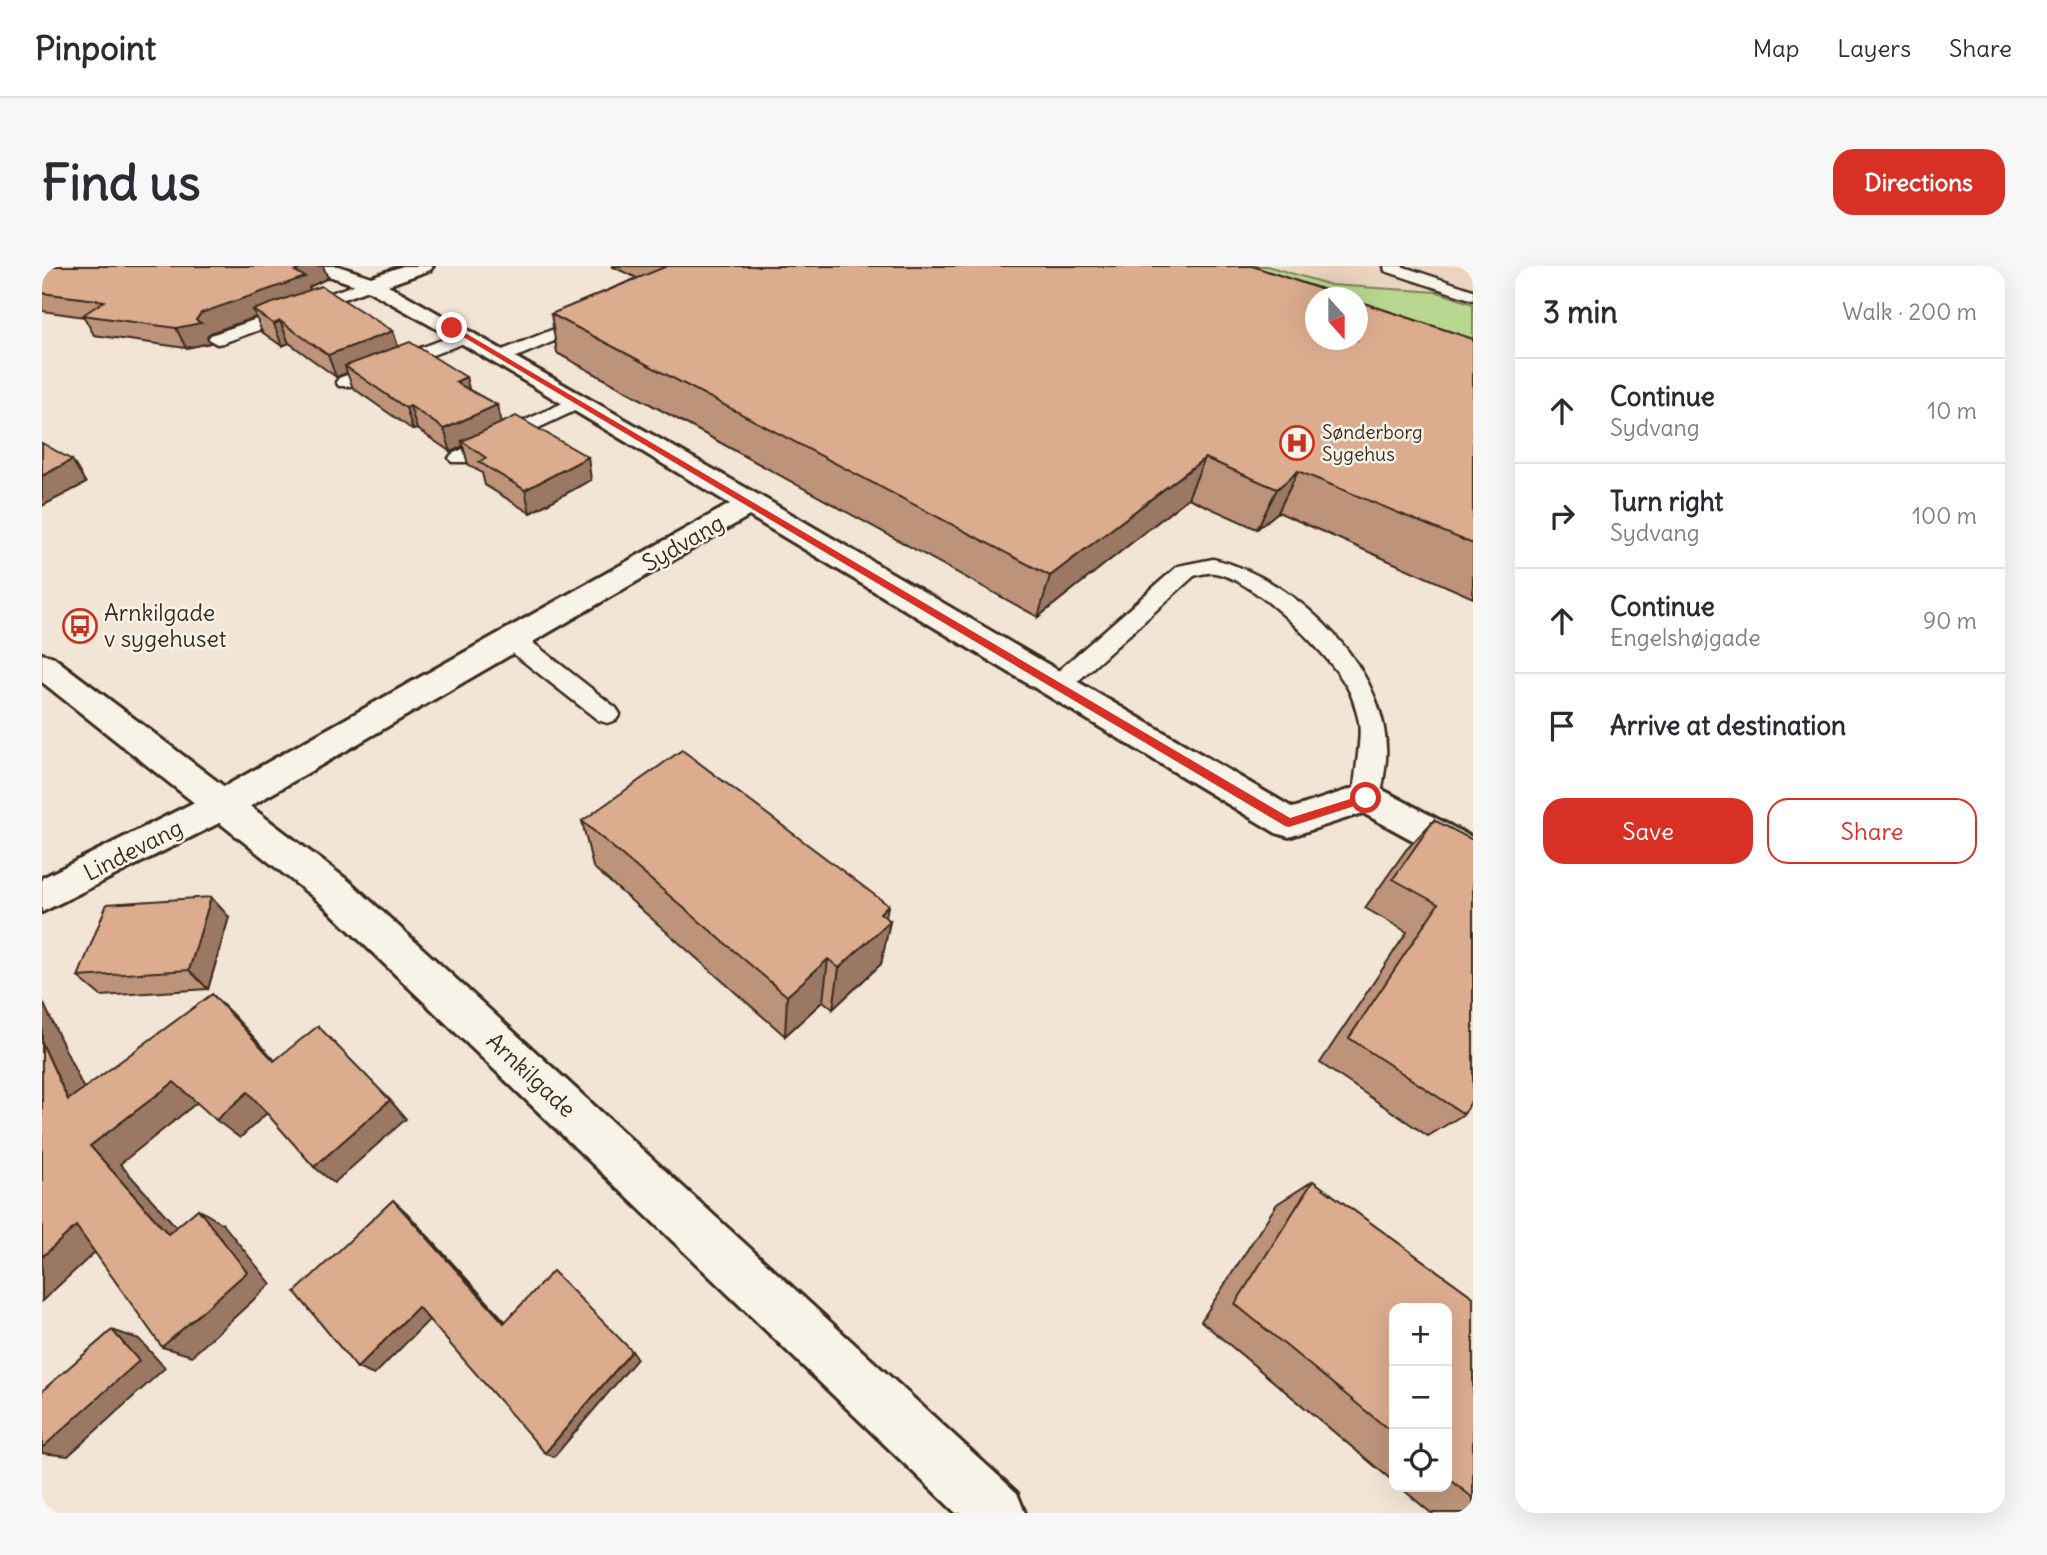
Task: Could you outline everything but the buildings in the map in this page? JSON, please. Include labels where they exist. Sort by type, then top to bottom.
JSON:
[{"type":"street","points":[[318,266],[371,284],[466,336],[1289,823],[1366,798],[1473,855]]},
{"type":"street","points":[[371,284],[423,266]]},
{"type":"street","name":"Sydvang","points":[[224,804],[752,503]]},
{"type":"street","name":"Arnkilgade","points":[[42,665],[336,892],[997,1513]]},
{"type":"street","name":"Lindevang","points":[[42,896],[224,804]]},
{"type":"lane","points":[[1392,266],[1391,268],[1473,295]]},
{"type":"lane","points":[[217,339],[371,284]]},
{"type":"lane","points":[[500,357],[612,310]]},
{"type":"lane","points":[[345,382],[466,336]]},
{"type":"lane","points":[[458,458],[578,402]]},
{"type":"lane","points":[[1058,685],[1186,571],[1212,566],[1234,572],[1248,579],[1311,625],[1356,679],[1371,722],[1375,749],[1366,798]]},
{"type":"lane","points":[[514,640],[607,713]]},
{"type":"shaded area","points":[[1267,266],[1473,266],[1473,304],[1438,292],[1331,285]]},
{"type":"green space","points":[[1217,266],[1267,266],[1331,285],[1362,287],[1305,287],[1305,294]]},
{"type":"green space","points":[[1368,287],[1438,292],[1473,304],[1473,353],[1368,317]]},
{"type":"place","name":"Sønderborg Sygehus","points":[[1297,443]]},
{"type":"place","name":"Arnkilgade v sygehuset","points":[[80,626]]},
{"type":"route","points":[[452,328],[1289,823],[1366,798]]}]
